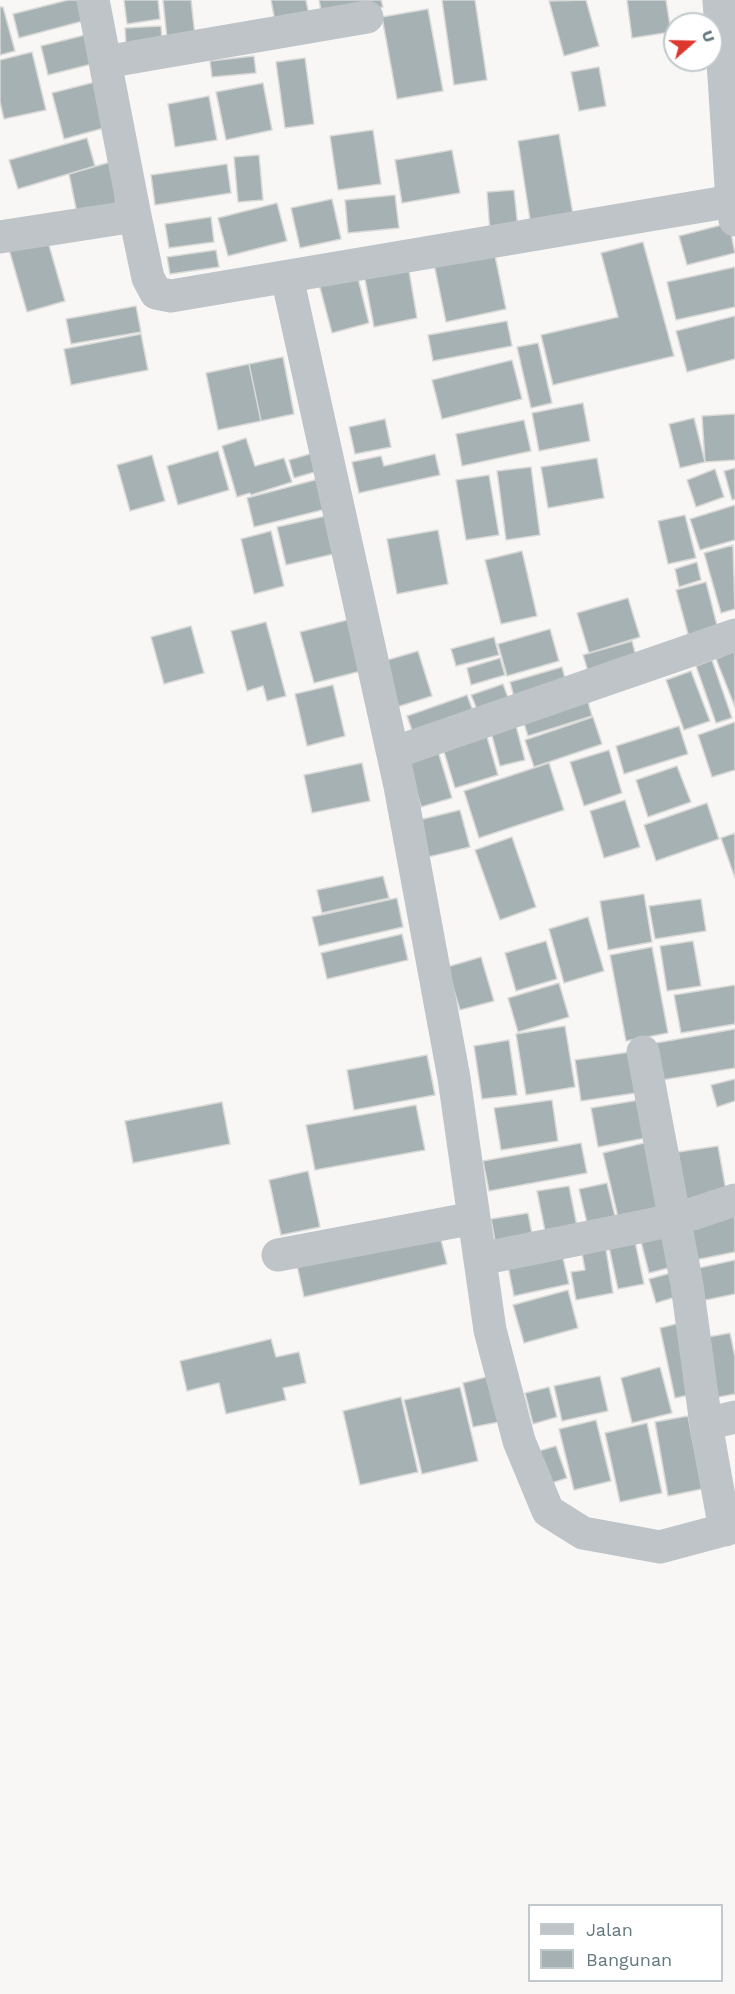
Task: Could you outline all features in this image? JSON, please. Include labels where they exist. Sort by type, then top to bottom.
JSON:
[{"type":"street","points":[[93,0],[148,278],[156,293],[171,296],[734,211],[719,0]]},
{"type":"street","points":[[105,62],[367,17]]},
{"type":"street","points":[[0,237],[135,216]]},
{"type":"street","points":[[287,277],[393,753],[454,1078],[490,1330],[519,1441],[548,1511],[583,1533],[660,1547],[730,1528],[721,1421],[687,1285],[643,1052]]},
{"type":"street","points":[[393,753],[735,635]]},
{"type":"street","points":[[480,1259],[674,1220],[735,1200]]},
{"type":"street","points":[[278,1255],[474,1218]]},
{"type":"building","points":[[68,0],[77,0],[83,21],[19,38],[13,14]]},
{"type":"building","points":[[124,0],[158,0],[160,19],[127,24]]},
{"type":"building","points":[[163,0],[191,0],[196,45],[168,48]]},
{"type":"building","points":[[271,0],[306,0],[310,20],[276,26]]},
{"type":"building","points":[[319,0],[381,0],[383,7],[323,20]]},
{"type":"building","points":[[442,0],[475,0],[487,80],[454,85]]},
{"type":"building","points":[[586,0],[599,46],[564,56],[549,1]]},
{"type":"building","points":[[627,0],[666,0],[668,12],[663,12],[663,33],[632,38]]},
{"type":"building","points":[[0,7],[3,7],[15,51],[0,55]]},
{"type":"building","points":[[428,9],[443,91],[397,99],[382,17]]},
{"type":"building","points":[[161,26],[163,56],[127,59],[125,28]]},
{"type":"building","points":[[89,34],[96,63],[48,75],[41,46]]},
{"type":"building","points":[[32,52],[46,110],[4,119],[0,102],[0,60]]},
{"type":"building","points":[[254,56],[256,73],[212,77],[210,61]]},
{"type":"building","points":[[305,58],[314,124],[285,128],[276,62]]},
{"type":"building","points":[[599,67],[606,106],[579,111],[571,72]]},
{"type":"building","points":[[99,81],[111,126],[64,139],[52,93]]},
{"type":"building","points":[[263,83],[272,130],[226,140],[216,92]]},
{"type":"building","points":[[209,96],[217,140],[175,147],[168,104]]},
{"type":"building","points":[[373,130],[381,184],[338,190],[330,136]]},
{"type":"building","points":[[559,134],[574,220],[531,226],[518,141]]},
{"type":"building","points":[[87,138],[95,166],[18,189],[9,160]]},
{"type":"building","points":[[452,150],[460,193],[402,203],[395,160]]},
{"type":"building","points":[[259,155],[263,200],[238,202],[234,157]]},
{"type":"building","points":[[114,161],[116,208],[78,218],[69,174]]},
{"type":"building","points":[[227,164],[231,193],[155,205],[151,175]]},
{"type":"building","points":[[514,190],[518,229],[490,232],[487,192]]},
{"type":"building","points":[[395,195],[399,228],[348,233],[345,200]]},
{"type":"building","points":[[332,199],[341,239],[300,248],[291,208]]},
{"type":"building","points":[[277,203],[287,241],[228,256],[218,218]]},
{"type":"building","points":[[211,217],[214,242],[169,248],[165,224]]},
{"type":"building","points":[[729,223],[735,253],[687,265],[679,236]]},
{"type":"building","points":[[46,235],[65,301],[27,312],[8,246]]},
{"type":"building","points":[[643,242],[674,356],[553,385],[541,335],[618,317],[601,253]]},
{"type":"building","points":[[493,246],[506,309],[446,322],[433,259]]},
{"type":"building","points":[[216,250],[219,267],[170,274],[167,257]]},
{"type":"building","points":[[408,265],[417,318],[374,327],[364,274]]},
{"type":"building","points":[[735,267],[735,307],[676,320],[667,282]]},
{"type":"building","points":[[356,270],[369,323],[332,333],[318,280]]},
{"type":"building","points":[[136,306],[141,332],[71,344],[66,319]]},
{"type":"building","points":[[735,316],[735,359],[687,372],[676,331]]},
{"type":"building","points":[[507,321],[512,346],[433,361],[428,335]]},
{"type":"building","points":[[141,334],[148,370],[71,385],[64,349]]},
{"type":"building","points":[[538,343],[552,403],[531,408],[517,347]]},
{"type":"building","points":[[283,357],[294,414],[261,421],[249,364]]},
{"type":"building","points":[[512,360],[522,399],[442,419],[432,380]]},
{"type":"building","points":[[249,364],[261,421],[218,430],[206,373]]},
{"type":"building","points":[[583,403],[590,441],[539,451],[532,413]]},
{"type":"building","points":[[735,414],[735,460],[705,462],[702,416]]},
{"type":"building","points":[[694,418],[705,462],[680,468],[669,424]]},
{"type":"building","points":[[385,419],[391,447],[355,454],[349,427]]},
{"type":"building","points":[[524,420],[531,451],[462,466],[456,434]]},
{"type":"building","points":[[246,438],[255,466],[284,458],[292,482],[237,497],[222,446]]},
{"type":"building","points":[[218,451],[229,490],[178,505],[167,466]]},
{"type":"building","points":[[320,451],[325,469],[294,478],[289,460]]},
{"type":"building","points":[[435,454],[440,475],[359,493],[352,462],[381,456],[384,466]]},
{"type":"building","points":[[152,455],[165,501],[130,511],[117,465]]},
{"type":"building","points":[[597,458],[604,498],[548,508],[541,467]]},
{"type":"building","points":[[531,467],[540,535],[506,540],[497,471]]},
{"type":"building","points":[[735,468],[735,499],[732,500],[724,471]]},
{"type":"building","points":[[715,469],[724,497],[696,507],[687,480]]},
{"type":"building","points":[[489,475],[499,535],[466,540],[456,480]]},
{"type":"building","points":[[326,477],[334,507],[254,527],[247,498]]},
{"type":"building","points":[[735,505],[735,540],[700,550],[690,519]]},
{"type":"building","points":[[330,515],[338,553],[286,565],[277,527]]},
{"type":"building","points":[[685,515],[696,558],[668,564],[658,521]]},
{"type":"building","points":[[438,530],[448,584],[397,594],[387,539]]},
{"type":"building","points":[[271,531],[284,586],[254,594],[241,539]]},
{"type":"building","points":[[733,545],[735,609],[721,613],[704,553]]},
{"type":"building","points":[[522,551],[537,616],[501,624],[485,560]]},
{"type":"building","points":[[697,562],[701,580],[679,587],[675,569]]},
{"type":"building","points":[[706,582],[720,637],[691,645],[676,590]]},
{"type":"building","points":[[628,598],[640,637],[589,653],[577,613]]},
{"type":"building","points":[[351,619],[365,670],[314,683],[300,632]]},
{"type":"building","points":[[266,622],[286,696],[267,701],[263,686],[247,691],[231,631]]},
{"type":"building","points":[[191,626],[204,673],[164,684],[151,637]]},
{"type":"building","points":[[550,629],[559,661],[507,676],[498,644]]},
{"type":"building","points":[[494,637],[499,655],[456,666],[451,649]]},
{"type":"building","points":[[632,641],[639,668],[591,681],[583,655]]},
{"type":"building","points":[[418,651],[432,696],[397,707],[384,661]]},
{"type":"building","points":[[735,651],[735,707],[716,659]]},
{"type":"building","points":[[500,658],[505,675],[471,685],[467,668]]},
{"type":"building","points":[[712,660],[732,718],[716,723],[696,666]]},
{"type":"building","points":[[562,667],[568,690],[516,705],[510,682]]},
{"type":"building","points":[[691,671],[710,721],[684,730],[666,680]]},
{"type":"building","points":[[503,684],[510,703],[479,714],[471,695]]},
{"type":"building","points":[[333,685],[345,736],[307,746],[295,694]]},
{"type":"building","points":[[585,691],[592,716],[528,736],[520,711]]},
{"type":"building","points":[[467,695],[475,716],[414,736],[407,716]]},
{"type":"building","points":[[593,717],[602,744],[534,767],[525,740]]},
{"type":"building","points":[[515,722],[525,760],[500,766],[490,728]]},
{"type":"building","points":[[735,722],[735,770],[712,777],[698,735]]},
{"type":"building","points":[[679,726],[688,754],[624,774],[616,746]]},
{"type":"building","points":[[485,730],[498,775],[455,788],[441,742]]},
{"type":"building","points":[[435,741],[452,798],[421,807],[405,750]]},
{"type":"building","points":[[609,750],[622,793],[584,806],[570,762]]},
{"type":"building","points":[[362,763],[370,801],[312,813],[304,775]]},
{"type":"building","points":[[549,763],[564,810],[479,838],[464,791]]},
{"type":"building","points":[[677,766],[691,802],[648,817],[636,780]]},
{"type":"building","points":[[625,800],[640,847],[604,858],[590,811]]},
{"type":"building","points":[[707,803],[719,839],[656,861],[644,825]]},
{"type":"building","points":[[460,810],[470,847],[424,858],[415,821]]},
{"type":"building","points":[[735,833],[735,878],[721,838]]},
{"type":"building","points":[[512,837],[536,907],[500,920],[475,850]]},
{"type":"building","points":[[383,876],[389,898],[322,913],[317,890]]},
{"type":"building","points":[[644,894],[652,942],[608,950],[600,901]]},
{"type":"building","points":[[397,898],[403,927],[319,946],[312,917]]},
{"type":"building","points":[[701,899],[706,931],[655,939],[649,906]]},
{"type":"building","points":[[588,917],[604,971],[564,983],[549,929]]},
{"type":"building","points":[[402,934],[408,960],[327,979],[321,953]]},
{"type":"building","points":[[546,941],[557,979],[516,991],[505,953]]},
{"type":"building","points":[[693,941],[701,986],[667,991],[660,946]]},
{"type":"building","points":[[652,947],[668,1033],[626,1041],[610,955]]},
{"type":"building","points":[[481,957],[494,1001],[460,1010],[447,967]]},
{"type":"building","points":[[559,983],[569,1017],[518,1032],[508,998]]},
{"type":"building","points":[[735,985],[735,1024],[681,1033],[674,995]]},
{"type":"building","points":[[565,1026],[575,1087],[526,1095],[516,1034]]},
{"type":"building","points":[[735,1029],[735,1068],[662,1080],[656,1043]]},
{"type":"building","points":[[509,1040],[517,1095],[482,1099],[474,1046]]},
{"type":"building","points":[[630,1052],[636,1093],[581,1101],[575,1060]]},
{"type":"building","points":[[427,1055],[435,1095],[354,1110],[347,1070]]},
{"type":"building","points":[[735,1079],[735,1101],[717,1107],[711,1085]]},
{"type":"building","points":[[645,1099],[651,1137],[598,1147],[591,1108]]},
{"type":"building","points":[[552,1100],[558,1141],[501,1150],[494,1108]]},
{"type":"building","points":[[222,1102],[230,1144],[133,1163],[125,1121]]},
{"type":"building","points":[[416,1105],[425,1150],[315,1170],[306,1125]]},
{"type":"building","points":[[648,1142],[663,1206],[618,1217],[603,1153]]},
{"type":"building","points":[[581,1143],[587,1173],[489,1191],[483,1161]]},
{"type":"building","points":[[718,1146],[727,1196],[687,1203],[678,1152]]},
{"type":"building","points":[[308,1171],[320,1227],[281,1235],[269,1180]]},
{"type":"building","points":[[607,1183],[615,1216],[587,1223],[579,1189]]},
{"type":"building","points":[[569,1186],[577,1226],[545,1231],[537,1191]]},
{"type":"building","points":[[735,1209],[735,1252],[695,1260],[686,1220]]},
{"type":"building","points":[[528,1213],[533,1239],[496,1246],[491,1219]]},
{"type":"building","points":[[670,1222],[680,1265],[649,1273],[638,1230]]},
{"type":"building","points":[[438,1228],[447,1264],[304,1297],[296,1261]]},
{"type":"building","points":[[633,1232],[644,1284],[618,1289],[607,1238]]},
{"type":"building","points":[[604,1237],[613,1293],[576,1300],[571,1272],[585,1270],[580,1242]]},
{"type":"building","points":[[560,1245],[569,1284],[514,1296],[506,1256]]},
{"type":"building","points":[[735,1260],[735,1294],[701,1301],[694,1269]]},
{"type":"building","points":[[678,1271],[685,1294],[656,1303],[649,1279]]},
{"type":"building","points":[[568,1290],[578,1328],[524,1343],[513,1305]]},
{"type":"building","points":[[684,1322],[699,1393],[675,1398],[660,1328]]},
{"type":"building","points":[[730,1333],[735,1357],[735,1394],[708,1399],[697,1339]]},
{"type":"building","points":[[271,1339],[276,1357],[299,1352],[306,1383],[283,1388],[286,1400],[226,1414],[219,1383],[187,1391],[180,1361]]},
{"type":"building","points":[[660,1367],[672,1413],[632,1423],[621,1378]]},
{"type":"building","points":[[494,1375],[504,1421],[473,1427],[463,1383]]},
{"type":"building","points":[[600,1376],[608,1411],[562,1421],[554,1386]]},
{"type":"building","points":[[460,1387],[478,1461],[422,1474],[404,1400]]},
{"type":"building","points":[[549,1387],[557,1417],[533,1424],[525,1393]]},
{"type":"building","points":[[401,1397],[418,1472],[360,1485],[343,1411]]},
{"type":"building","points":[[688,1416],[702,1489],[668,1496],[655,1422]]},
{"type":"building","points":[[596,1420],[611,1481],[574,1490],[559,1429]]},
{"type":"building","points":[[647,1423],[662,1493],[620,1502],[605,1433]]},
{"type":"building","points":[[556,1446],[567,1478],[542,1486],[532,1453]]}]
